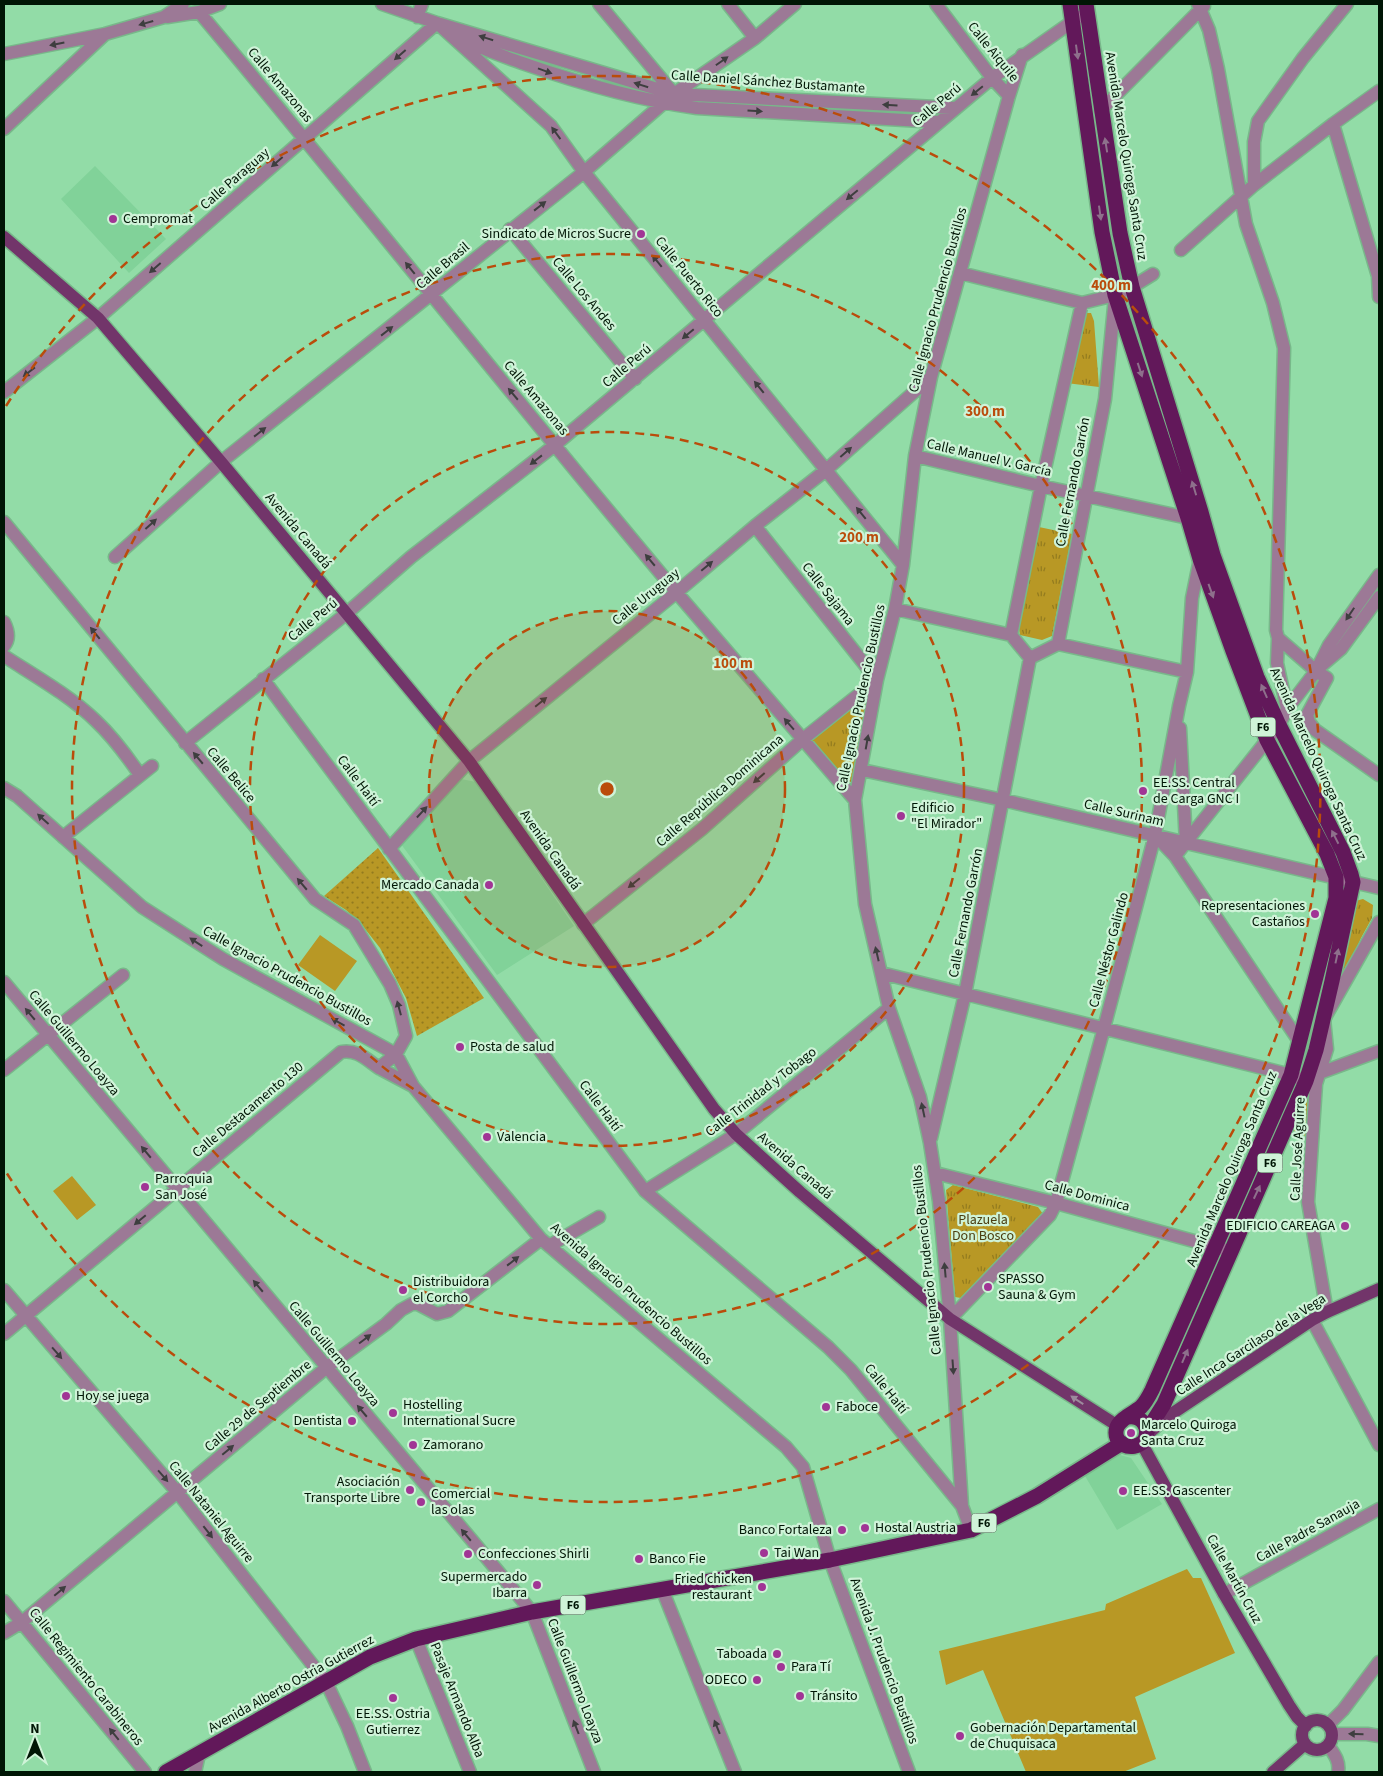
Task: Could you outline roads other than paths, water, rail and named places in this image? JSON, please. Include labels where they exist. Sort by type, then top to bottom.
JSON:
[{"type":"highway","name":"Avenida Marcelo Quiroga Santa Cruz","points":[[1070,4],[1102,232],[1115,295],[1195,515]]},
{"type":"highway","name":"Avenida Marcelo Quiroga Santa Cruz","points":[[1086,7],[1100,111],[1120,233],[1132,287],[1206,557],[1268,740],[1327,854],[1336,877],[1336,898],[1290,1075],[1223,1249],[1162,1417],[1137,1429]]},
{"type":"highway","name":"Avenida Marcelo Quiroga Santa Cruz","points":[[1137,1429],[1143,1405],[1298,1103],[1316,1050],[1324,1019],[1353,882],[1343,852],[1279,725],[1206,557]]},
{"type":"highway","name":"Avenida Alberto Ostria Gutierrez","points":[[166,1772],[370,1657],[416,1639],[532,1612],[830,1560],[971,1530],[1037,1496],[1122,1443],[1135,1447],[1137,1429]]},
{"type":"main road","name":"Avenida Canadá","points":[[4,238],[98,318],[222,462],[470,761],[714,1109],[736,1134],[800,1192],[950,1319],[1137,1429]]},
{"type":"main road","name":"Calle Inca Garcilaso de la Vega","points":[[1162,1417],[1312,1320],[1379,1289]]},
{"type":"main road","name":"Calle Martín Cruz","points":[[1137,1429],[1224,1594],[1289,1705],[1306,1726]]},
{"type":"main road","points":[[1315,1721],[1320,1721],[1329,1735],[1324,1748],[1315,1750],[1305,1744],[1303,1740],[1306,1726],[1315,1721]]},
{"type":"main road","points":[[1274,1772],[1305,1744]]},
{"type":"street","points":[[164,17],[183,4]]},
{"type":"street","points":[[4,54],[105,34],[164,17],[199,12],[220,4]]},
{"type":"street","name":"Calle Daniel Sánchez Bustamante","points":[[382,4],[437,24],[674,94],[956,108]]},
{"type":"street","points":[[417,17],[422,4]]},
{"type":"street","points":[[600,4],[674,94]]},
{"type":"street","points":[[728,4],[755,38]]},
{"type":"street","name":"Calle Brasil","points":[[115,556],[222,462],[432,295],[510,229],[584,172],[674,94],[755,38],[795,4]]},
{"type":"street","name":"Calle Aiquile","points":[[936,4],[992,78],[1009,96]]},
{"type":"street","points":[[1254,185],[1254,142],[1258,121],[1303,58],[1347,4]]},
{"type":"street","points":[[1100,111],[1201,6],[1216,61],[1246,224],[1273,303],[1284,348],[1276,630],[1278,638],[1277,663],[1287,709]]},
{"type":"street","name":"Calle Perú","points":[[185,742],[347,613],[411,557],[556,445],[992,78],[1073,22],[1086,7]]},
{"type":"street","name":"Calle Amazonas","points":[[199,12],[305,138],[677,592],[855,800]]},
{"type":"street","name":"Calle Daniel Sánchez Bustamante","points":[[437,24],[475,46],[545,71],[664,104],[697,108],[940,122]]},
{"type":"street","name":"Calle Paraguay","points":[[4,392],[98,318],[437,24]]},
{"type":"street","name":"Calle Puerto Rico","points":[[437,24],[551,126],[584,172],[903,565]]},
{"type":"street","points":[[4,129],[105,34]]},
{"type":"street","name":"Calle Ignacio Prudencio Bustillos","points":[[971,1530],[962,1506],[940,1200],[920,1097],[889,1008],[866,904],[855,800],[877,680],[895,609],[903,565],[915,456],[931,377],[1009,96],[1022,56]]},
{"type":"street","points":[[1181,250],[1254,185],[1379,90]]},
{"type":"street","points":[[1333,124],[1378,276],[1379,297]]},
{"type":"street","name":"Calle Los Andes","points":[[510,229],[635,379]]},
{"type":"street","points":[[960,273],[1082,303],[1115,295],[1153,274]]},
{"type":"street","name":"Calle Fernando Garrón","points":[[1058,644],[1105,399],[1115,295]]},
{"type":"street","name":"Calle Fernando Garrón","points":[[1011,635],[1041,486],[1082,303]]},
{"type":"street","name":"Calle Uruguay","points":[[389,848],[470,761],[755,526],[826,470],[931,377]]},
{"type":"street","name":"Calle Manuel V. García","points":[[915,456],[1086,496],[1195,515]]},
{"type":"street","name":"Calle Belice","points":[[4,522],[315,899],[354,925],[390,984],[399,1004],[406,1036],[396,1054]]},
{"type":"street","name":"Calle Sajama","points":[[755,526],[877,680]]},
{"type":"street","name":"Calle Néstor Galindo","points":[[950,1319],[1050,1215],[1056,1203],[1155,835],[1187,672],[1192,598],[1206,557]]},
{"type":"street","points":[[1175,856],[1279,725],[1287,709],[1316,671],[1329,645],[1379,577]]},
{"type":"street","points":[[1316,671],[1341,649],[1379,597]]},
{"type":"street","points":[[895,609],[1011,635],[1030,658],[1058,644],[1187,672]]},
{"type":"street","points":[[4,622],[8,633],[4,646]]},
{"type":"street","points":[[1278,638],[1316,671],[1327,678],[1308,716],[1309,722],[1315,730],[1379,775]]},
{"type":"street","points":[[4,656],[69,698],[96,721],[122,750],[140,775]]},
{"type":"street","name":"Calle Fernando Garrón","points":[[930,1143],[965,994],[1030,658]]},
{"type":"street","name":"Calle Haití","points":[[263,679],[645,1191],[834,1353],[851,1370],[962,1506]]},
{"type":"street","name":"Calle República Dominicana","points":[[583,924],[702,829],[803,739],[877,680]]},
{"type":"street","points":[[1179,706],[1186,843]]},
{"type":"street","points":[[63,836],[152,766]]},
{"type":"street","name":"Calle Surinam","points":[[862,770],[1004,800],[1379,888]]},
{"type":"street","name":"Calle Ignacio Prudencio Bustillos","points":[[4,788],[17,796],[142,907],[223,959],[396,1054]]},
{"type":"street","points":[[1155,835],[1175,856],[1299,1041]]},
{"type":"street","points":[[1324,1019],[1379,922]]},
{"type":"street","points":[[881,973],[1290,1075],[1306,1081]]},
{"type":"street","points":[[4,1070],[123,975]]},
{"type":"street","name":"Calle Guillermo Loayza","points":[[4,982],[532,1612],[594,1772]]},
{"type":"street","name":"Calle Trinidad y Tobago","points":[[645,1191],[736,1134],[889,1008]]},
{"type":"street","name":"Calle José Aguirre","points":[[1324,1019],[1327,1049],[1316,1084],[1308,1202],[1327,1312]]},
{"type":"street","name":"Calle Destacamento 130","points":[[4,1334],[340,1052],[348,1050],[358,1053],[379,1068],[413,1086]]},
{"type":"street","points":[[1320,1073],[1379,1051]]},
{"type":"street","points":[[379,1068],[396,1054]]},
{"type":"street","name":"Avenida Ignacio Prudencio Bustillos","points":[[396,1054],[413,1086],[545,1242],[786,1446],[795,1456],[803,1467],[830,1560]]},
{"type":"street","name":"Calle Dominica","points":[[935,1173],[1056,1203],[1223,1249]]},
{"type":"street","points":[[545,1242],[599,1217]]},
{"type":"street","name":"Calle 29 de Septiembre","points":[[4,1633],[22,1622],[326,1368],[386,1324],[401,1310],[412,1304],[418,1304],[437,1314],[448,1311],[545,1242]]},
{"type":"street","name":"Calle Nataniel Aguirre","points":[[4,1290],[178,1493],[326,1682],[347,1726],[365,1772]]},
{"type":"street","points":[[1312,1320],[1379,1445]]},
{"type":"street","name":"Calle Padre Sanauja","points":[[1224,1594],[1379,1509]]},
{"type":"street","name":"Avenida J. Prudencio Bustillos","points":[[830,1560],[909,1772]]},
{"type":"street","points":[[662,1590],[735,1772]]},
{"type":"street","name":"Calle Regimiento Carabineros","points":[[4,1601],[145,1772]]},
{"type":"street","name":"Pasaje Armando Alba","points":[[416,1639],[470,1772]]},
{"type":"street","points":[[1338,1772],[1339,1766],[1329,1735],[1343,1710],[1379,1662]]},
{"type":"street","points":[[1329,1735],[1367,1734],[1379,1736]]},
{"type":"street","points":[[195,1772],[198,1754]]},
{"type":"place","name":"Cempromat","points":[[113,219]]},
{"type":"place","name":"Sindicato de Micros Sucre","points":[[641,234]]},
{"type":"place","name":"EE.SS. Central de Carga GNC I","points":[[1143,791]]},
{"type":"place","name":"Edificio \"El Mirador\"","points":[[901,816]]},
{"type":"place","name":"Mercado Canada","points":[[489,885]]},
{"type":"place","name":"Representaciones Castaños","points":[[1315,914]]},
{"type":"place","name":"Posta de salud","points":[[460,1047]]},
{"type":"place","name":"Valencia","points":[[487,1137]]},
{"type":"place","name":"Parroquia San José","points":[[145,1187]]},
{"type":"place","name":"EDIFICIO CAREAGA","points":[[1345,1226]]},
{"type":"place","name":"SPASSO Sauna & Gym","points":[[988,1287]]},
{"type":"place","name":"Distribuidora el Corcho","points":[[403,1290]]},
{"type":"place","name":"Hoy se juega","points":[[66,1396]]},
{"type":"place","name":"Faboce","points":[[826,1407]]},
{"type":"place","name":"Hostelling International Sucre","points":[[393,1413]]},
{"type":"place","name":"Dentista","points":[[352,1421]]},
{"type":"place","name":"Marcelo Quiroga Santa Cruz","points":[[1131,1433]]},
{"type":"place","name":"Zamorano","points":[[413,1445]]},
{"type":"place","name":"Asociación Transporte Libre","points":[[410,1490]]},
{"type":"place","name":"EE.SS. Gascenter","points":[[1123,1491]]},
{"type":"place","name":"Comercial las olas","points":[[421,1502]]},
{"type":"place","name":"Hostal Austria","points":[[865,1528]]},
{"type":"place","name":"Banco Fortaleza","points":[[842,1530]]},
{"type":"place","name":"Tai Wan","points":[[764,1553]]},
{"type":"place","name":"Confecciones Shirli","points":[[468,1554]]},
{"type":"place","name":"Banco Fie","points":[[639,1559]]},
{"type":"place","name":"Supermercado Ibarra","points":[[537,1585]]},
{"type":"place","name":"Fried chicken restaurant","points":[[762,1587]]},
{"type":"place","name":"Taboada","points":[[777,1654]]},
{"type":"place","name":"Para Tí","points":[[781,1667]]},
{"type":"place","name":"ODECO","points":[[757,1680]]},
{"type":"place","name":"Tránsito","points":[[800,1696]]},
{"type":"place","name":"EE.SS. Ostria Gutierrez","points":[[393,1698]]},
{"type":"place","name":"Gobernación Departamental de Chuquisaca","points":[[960,1736]]},
{"type":"park label","name":"Plazuela Don Bosco","points":[[983,1228]]}]
